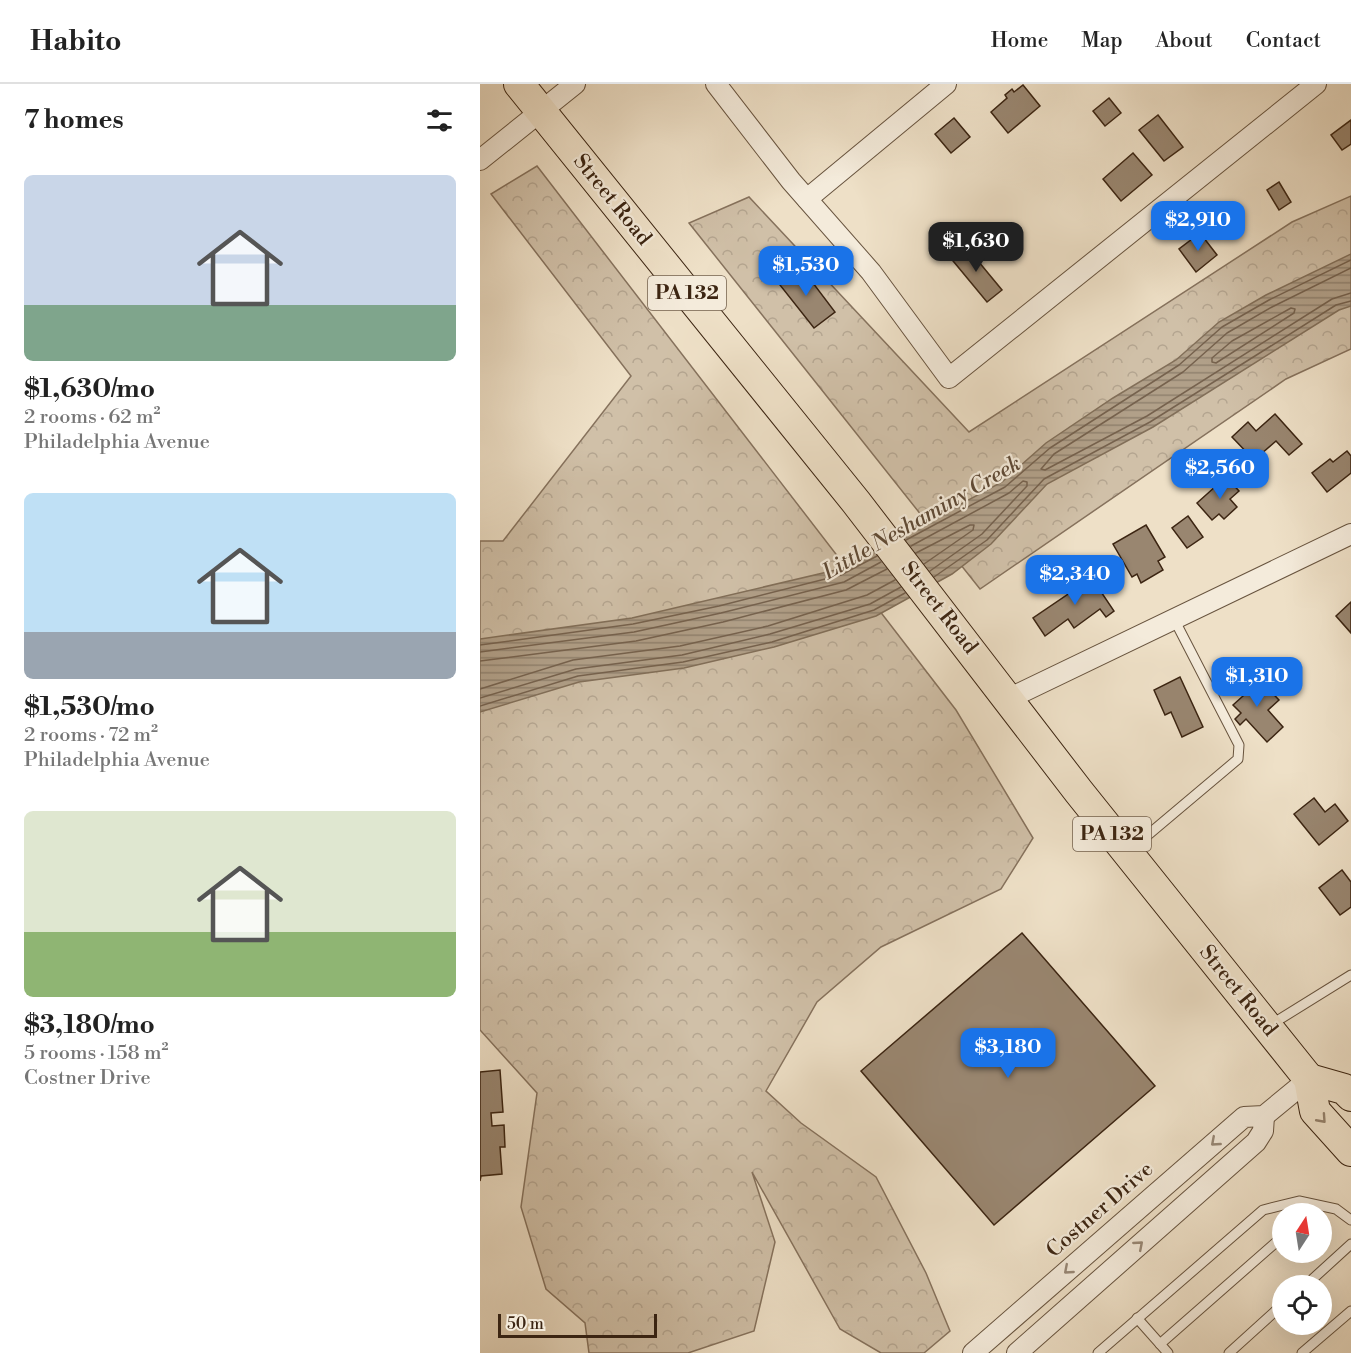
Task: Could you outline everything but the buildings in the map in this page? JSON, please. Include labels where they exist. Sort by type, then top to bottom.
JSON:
[{"type":"main road","name":"Street Road","points":[[519,84],[856,502],[1127,852],[1309,1079]]},
{"type":"main road","points":[[1351,1096],[1344,1089],[1309,1079],[1314,1111],[1351,1151]]},
{"type":"street","points":[[480,160],[575,84]]},
{"type":"street","points":[[716,84],[807,199],[871,272],[949,378],[1316,84]]},
{"type":"street","points":[[807,199],[946,84]]},
{"type":"street","points":[[1008,699],[1351,534]]},
{"type":"street","name":"Costner Drive","points":[[973,1353],[1244,1117],[1264,1116],[1309,1079]]},
{"type":"street","points":[[1017,1353],[1256,1142],[1263,1131],[1264,1116]]},
{"type":"lane","points":[[1127,852],[1238,759],[1239,745],[1174,619]]},
{"type":"lane","points":[[1267,1027],[1351,975]]},
{"type":"lane","points":[[1291,1203],[1299,1201],[1309,1203]]},
{"type":"lane","points":[[1098,1353],[1263,1210],[1272,1208]]},
{"type":"lane","points":[[1332,1208],[1351,1220]]},
{"type":"lane","points":[[1317,1275],[1351,1244]]},
{"type":"lane","points":[[1160,1344],[1272,1246]]},
{"type":"lane","points":[[1302,1353],[1351,1311]]},
{"type":"lane","points":[[1229,1353],[1272,1314]]},
{"type":"lane","points":[[1137,1318],[1168,1353]]},
{"type":"green space","points":[[537,166],[956,710],[1033,838],[1001,889],[881,947],[817,1002],[766,1091],[801,1123],[876,1177],[926,1273],[950,1331],[924,1353],[881,1353],[840,1329],[752,1172],[775,1242],[754,1331],[688,1353],[589,1353],[585,1323],[546,1289],[521,1207],[537,1093],[480,1030],[480,541],[503,541],[631,376],[491,194]]},
{"type":"green space","points":[[1351,196],[1351,349],[1286,379],[980,589],[689,223],[749,197],[969,432],[1292,222]]},
{"type":"water","points":[[1351,254],[1351,306],[1339,310],[1153,427],[1047,484],[991,544],[952,574],[876,616],[774,647],[684,668],[579,682],[480,712],[480,639],[632,618],[840,569],[1002,482],[1046,443],[1113,398],[1176,360],[1219,322],[1266,295]]},
{"type":"water label","name":"Little Neshaminy Creek","points":[[922,518]]}]
